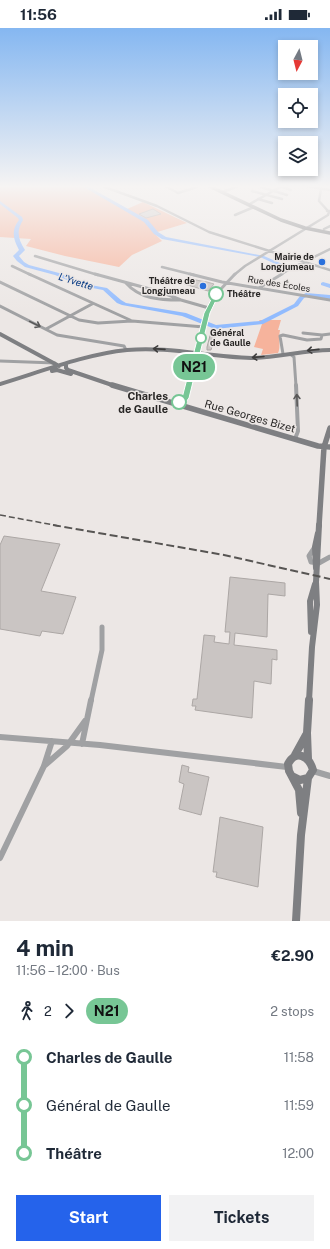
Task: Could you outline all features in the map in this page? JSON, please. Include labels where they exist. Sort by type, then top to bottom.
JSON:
[{"type":"main road","points":[[306,228],[330,232]]},
{"type":"main road","name":"Rue Georges Bizet","points":[[0,334],[57,366],[102,382]]},
{"type":"main road","points":[[0,385],[102,353],[126,350],[157,349],[252,358],[283,352],[290,353],[330,350]]},
{"type":"main road","name":"Rue Georges Bizet","points":[[66,364],[66,368],[68,370],[102,382],[327,447]]},
{"type":"main road","points":[[301,835],[310,774],[307,733],[312,647],[317,605],[317,548],[330,428]]},
{"type":"main road","points":[[296,921],[301,835],[300,794],[287,767],[289,760],[295,755],[307,733]]},
{"type":"main road","points":[[295,755],[304,756],[308,759]]},
{"type":"main road","points":[[292,776],[300,780],[310,774]]},
{"type":"street","points":[[200,228],[208,232],[330,270]]},
{"type":"street","points":[[168,402],[179,402],[185,399],[209,308],[216,294],[242,268],[306,228]]},
{"type":"street","points":[[260,288],[291,269],[330,249]]},
{"type":"street","points":[[35,256],[161,292],[181,300],[209,308]]},
{"type":"street","points":[[12,266],[92,304],[132,321]]},
{"type":"street","name":"Rue des Écoles","points":[[162,267],[226,283],[330,300]]},
{"type":"street","points":[[0,282],[79,320],[98,323],[132,321],[204,327]]},
{"type":"street","points":[[126,283],[134,293],[145,297],[181,300]]},
{"type":"street","points":[[46,330],[92,304]]},
{"type":"street","points":[[0,306],[46,330],[62,336],[122,345],[126,350]]},
{"type":"street","points":[[303,333],[322,335],[330,334]]},
{"type":"street","points":[[283,352],[280,336],[283,335],[312,340],[321,339],[322,335]]},
{"type":"street","points":[[290,353],[294,357],[296,380],[298,431],[295,439]]},
{"type":"street","points":[[0,361],[57,366]]},
{"type":"street","points":[[317,548],[309,556],[311,562],[317,566],[330,557]]},
{"type":"street","points":[[82,744],[86,718],[102,650],[102,626]]},
{"type":"street","points":[[44,766],[70,743],[86,718]]},
{"type":"street","points":[[0,737],[229,759],[287,767]]},
{"type":"street","points":[[0,858],[44,766],[52,741]]},
{"type":"street","points":[[310,774],[330,776]]},
{"type":"shaded area","points":[[0,228],[172,228],[154,233],[162,241],[132,255],[119,267],[26,246],[31,239],[0,237]]},
{"type":"shaded area","points":[[259,320],[281,320],[278,330],[280,330],[278,353],[261,355],[263,349],[254,347],[262,324]]},
{"type":"building","name":"Théâtre de Longjumeau","points":[[190,279],[214,284],[208,291],[184,284]]},
{"type":"building","points":[[211,332],[216,333],[211,350],[207,350],[207,347]]},
{"type":"building","points":[[200,358],[205,358],[201,377],[195,376]]},
{"type":"building","points":[[4,536],[60,544],[41,591],[76,597],[63,634],[42,631],[40,636],[0,629],[0,545]]},
{"type":"building","points":[[230,577],[285,583],[285,596],[268,594],[267,637],[235,633],[234,645],[277,650],[277,660],[272,659],[271,684],[254,681],[252,718],[195,710],[196,706],[192,706],[193,699],[197,699],[204,635],[215,636],[214,642],[229,644],[230,632],[225,632]]},
{"type":"building","points":[[182,765],[189,767],[188,772],[209,777],[201,815],[179,809],[184,784],[179,782]]},
{"type":"building","points":[[220,817],[263,827],[258,887],[216,877],[217,872],[213,872]]},
{"type":"waterway","name":"L'Yvette","points":[[16,228],[16,238],[22,250],[16,256],[22,264],[60,275],[84,285],[105,289],[124,304],[184,314],[204,322]]},
{"type":"waterway","points":[[152,228],[156,233],[164,238],[258,256]]},
{"type":"waterway","points":[[262,257],[293,270]]},
{"type":"waterway","points":[[323,284],[330,286]]},
{"type":"waterway","name":"L'Yvette","points":[[207,324],[215,327],[261,323],[296,305],[302,297],[308,294],[330,297]]},
{"type":"railway","points":[[0,515],[59,526]]},
{"type":"railway","points":[[53,525],[224,555],[330,579]]},
{"type":"bus line","name":"N21","points":[[179,402],[184,401],[186,398],[207,313],[216,294]]},
{"type":"place","name":"Mairie de Longjumeau","points":[[322,262]]},
{"type":"place","name":"Théâtre de Longjumeau","points":[[203,286]]},
{"type":"place","name":"Théâtre","points":[[216,294]]},
{"type":"place","name":"Général de Gaulle","points":[[201,338]]},
{"type":"place","name":"Charles de Gaulle","points":[[179,402]]}]
